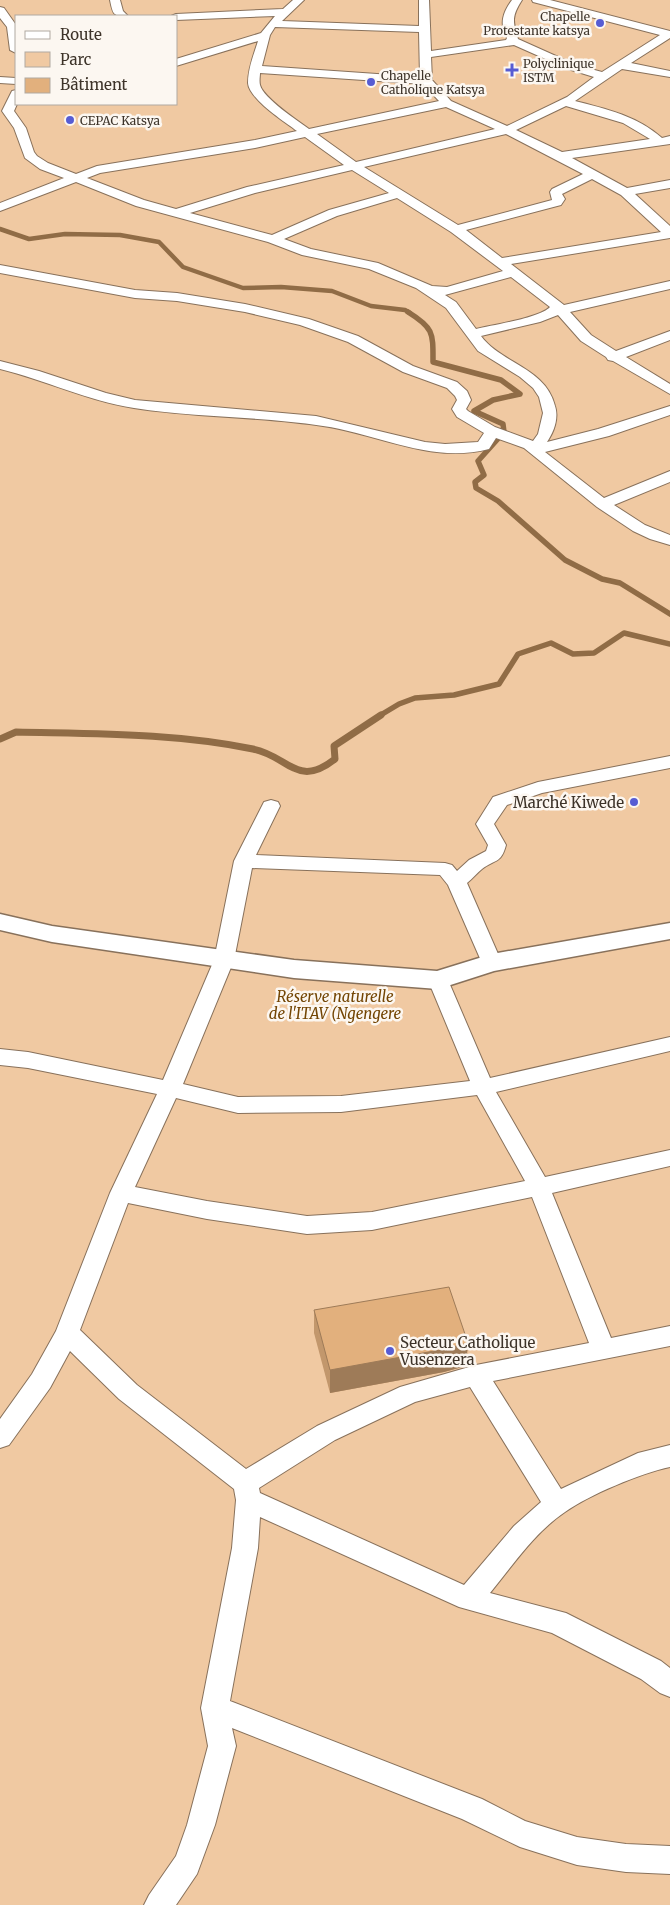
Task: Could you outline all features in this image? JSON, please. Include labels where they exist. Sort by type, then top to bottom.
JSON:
[{"type":"street","points":[[115,0],[118,12],[122,15]]},
{"type":"street","points":[[299,0],[269,30],[255,69],[254,85],[261,95],[279,113],[308,134],[354,166],[456,229],[501,262],[512,273],[559,309],[586,338],[613,357],[670,390]]},
{"type":"street","points":[[424,0],[426,81],[447,103],[560,156],[625,192],[670,233]]},
{"type":"street","points":[[424,55],[510,43],[513,38],[509,33],[506,22],[511,8],[517,0]]},
{"type":"street","points":[[175,213],[251,190],[507,130],[564,102],[668,34],[537,0]]},
{"type":"street","points":[[0,10],[12,27],[15,44]]},
{"type":"street","points":[[178,17],[288,12]]},
{"type":"street","points":[[178,62],[269,30],[424,29]]},
{"type":"street","points":[[511,40],[572,67],[603,76]]},
{"type":"street","points":[[621,65],[670,74]]},
{"type":"street","points":[[255,69],[426,81]]},
{"type":"street","points":[[0,80],[15,81]]},
{"type":"street","points":[[15,95],[4,113],[20,130],[24,147],[32,158],[44,166],[140,203],[273,239],[307,252],[373,266],[429,290],[451,306],[483,348],[525,374],[538,385],[546,397],[550,413],[545,434],[535,449]]},
{"type":"street","points":[[564,102],[622,118],[665,141]]},
{"type":"street","points":[[0,207],[73,178],[123,165],[308,134],[447,103]]},
{"type":"street","points":[[560,156],[665,141]]},
{"type":"street","points":[[456,229],[557,202],[559,199],[556,197],[556,192],[592,174]]},
{"type":"street","points":[[625,192],[670,184]]},
{"type":"street","points":[[273,239],[333,213],[398,194]]},
{"type":"street","points":[[501,262],[670,233]]},
{"type":"street","points":[[0,269],[135,294],[177,297],[245,308],[323,328],[353,339],[408,369],[452,385],[462,394],[464,400],[459,409],[462,414],[535,449],[612,512],[661,539],[670,540]]},
{"type":"street","points":[[429,290],[447,291],[512,273]]},
{"type":"street","points":[[472,334],[535,319],[559,309],[670,285]]},
{"type":"street","points":[[613,357],[670,335]]},
{"type":"street","points":[[0,365],[18,369],[62,385],[118,400],[172,409],[231,412],[328,422],[351,429],[372,432],[407,443],[468,449],[484,446],[499,433]]},
{"type":"street","points":[[535,449],[555,446],[626,427],[670,410]]},
{"type":"street","points":[[603,504],[670,476]]},
{"type":"street","points":[[457,882],[476,864],[494,855],[497,845],[486,824],[500,801],[538,788],[670,762]]},
{"type":"street","points":[[0,1438],[41,1381],[67,1332],[121,1193],[170,1088],[224,960],[244,861],[271,806]]},
{"type":"street","points":[[244,861],[347,867],[445,869],[457,882],[492,962]]},
{"type":"street","points":[[0,922],[52,934],[224,960],[294,969],[438,980],[492,962],[670,931]]},
{"type":"street","points":[[438,980],[484,1087],[539,1188],[603,1348]]},
{"type":"street","points":[[0,1057],[28,1060],[170,1088],[238,1105],[290,1105],[340,1104],[484,1087],[670,1044]]},
{"type":"street","points":[[121,1193],[216,1212],[306,1225],[372,1221],[539,1188],[670,1158]]},
{"type":"street","points":[[67,1332],[128,1392],[247,1491],[468,1599],[557,1622],[651,1670],[670,1684]]},
{"type":"street","points":[[247,1491],[326,1434],[409,1394],[476,1375],[670,1336]]},
{"type":"street","points":[[476,1375],[556,1504]]},
{"type":"street","points":[[468,1599],[523,1534],[556,1504],[589,1487],[647,1462],[670,1456]]},
{"type":"street","points":[[159,1905],[186,1864],[201,1826],[222,1746],[215,1708],[245,1548],[247,1491]]},
{"type":"street","points":[[215,1708],[472,1809],[520,1833],[577,1851],[626,1858],[670,1860]]},
{"type":"green space","name":"Réserve naturelle de l'ITAV (Ngengere","points":[[0,0],[670,0],[670,1905],[0,1905]]},
{"type":"building","points":[[449,1287],[468,1343],[330,1370],[314,1310]]},
{"type":"waterway","points":[[0,229],[29,239],[65,234],[120,235],[159,242],[183,267],[243,288],[281,287],[332,291],[371,306],[405,310],[410,313]]},
{"type":"waterway","points":[[408,312],[423,322],[430,332],[433,344],[433,362],[501,380],[520,394],[493,400],[474,411],[503,424],[504,432],[478,461],[484,475],[475,482],[476,488],[498,501],[565,560],[602,579],[620,583],[670,614]]},
{"type":"waterway","points":[[379,716],[399,704],[415,698],[454,695],[499,684],[518,654],[551,643],[573,654],[594,653],[624,633],[670,644]]},
{"type":"waterway","points":[[0,739],[16,732],[165,737],[253,749],[276,758],[293,768],[311,771],[335,759],[334,746],[381,715]]},
{"type":"place","name":"Chapelle Protestante katsya","points":[[600,23]]},
{"type":"place","name":"Polyclinique ISTM","points":[[512,70]]},
{"type":"place","name":"Chapelle Catholique Katsya","points":[[371,82]]},
{"type":"place","name":"CEPAC Katsya","points":[[70,120]]},
{"type":"place","name":"Marché Kiwede","points":[[634,802]]},
{"type":"place","name":"Secteur Catholique Vusenzera","points":[[390,1351]]}]
